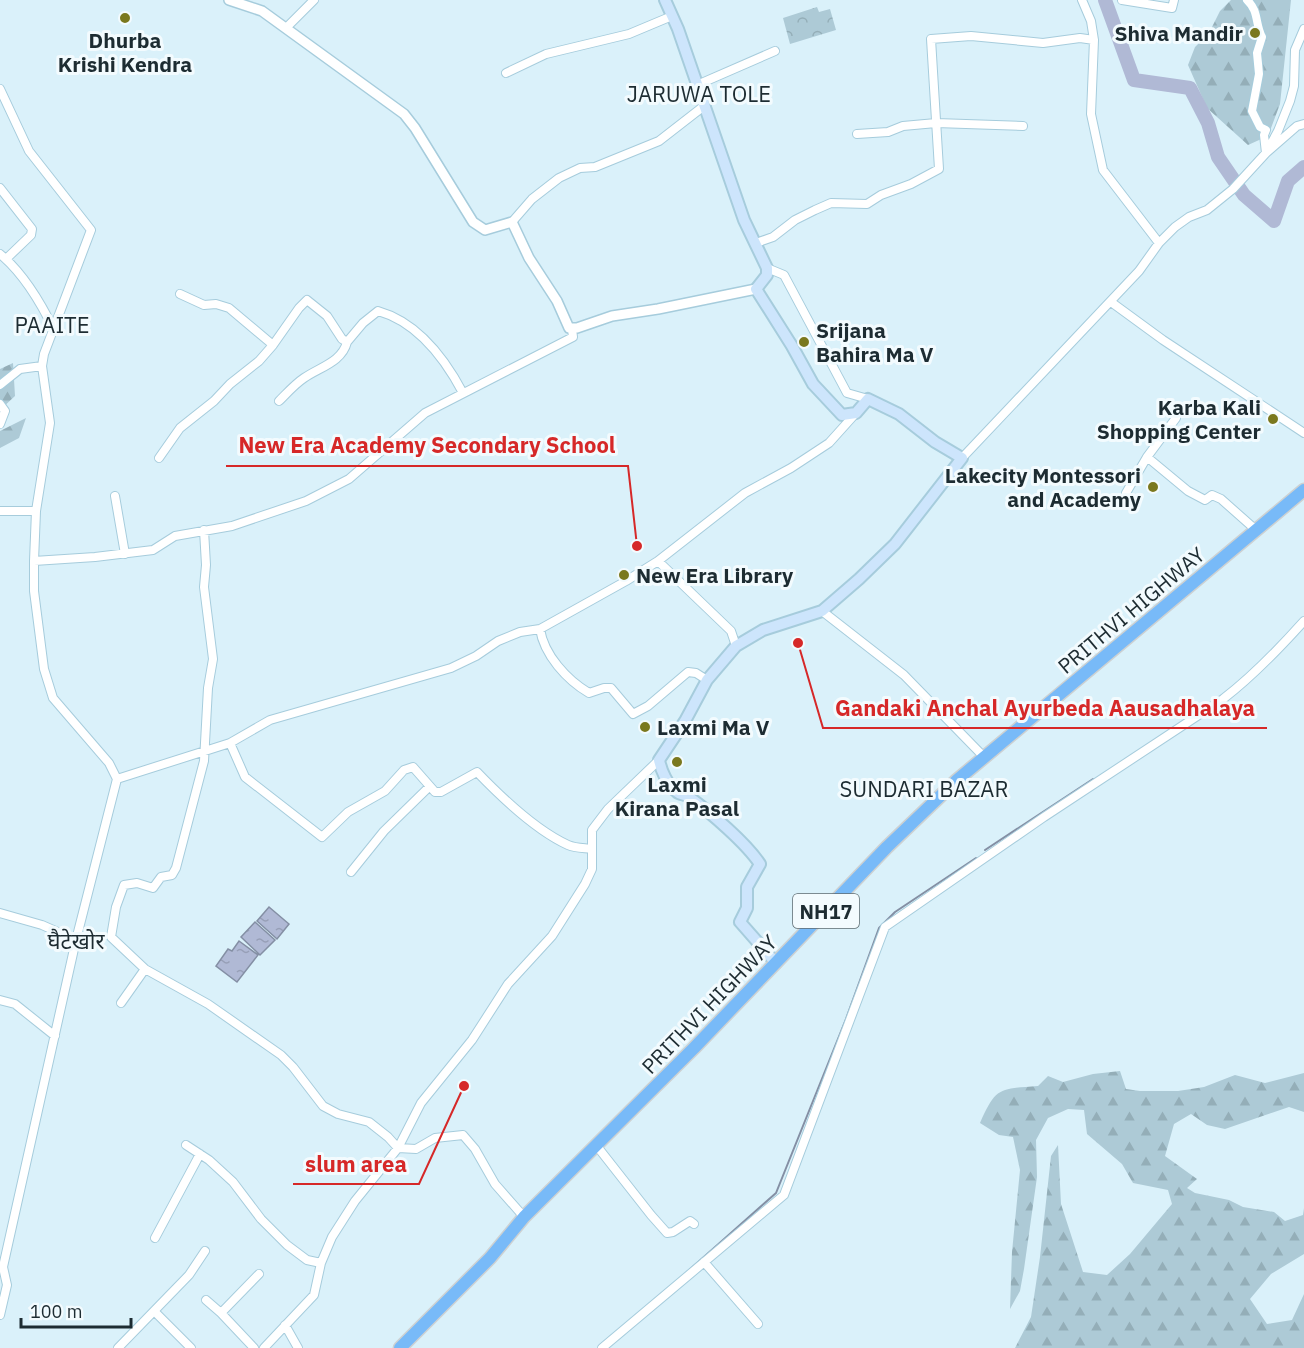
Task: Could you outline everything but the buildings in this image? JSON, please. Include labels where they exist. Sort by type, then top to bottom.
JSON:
[{"type":"highway","name":"PRITHVI HIGHWAY","points":[[400,1348],[490,1258],[524,1217],[687,1055],[887,847],[957,780],[1304,490]]},
{"type":"main road","points":[[664,0],[672,16],[744,220],[767,268],[767,275],[756,289],[813,384],[842,415],[856,413],[868,399],[899,414],[935,442],[962,458],[895,544],[822,611],[763,630],[736,646],[707,680],[685,721],[659,760],[662,772],[677,792],[687,795],[752,852],[760,864],[747,887],[747,908],[740,922],[776,963]]},
{"type":"street","points":[[229,0],[262,11],[404,114],[473,222],[485,230],[512,222],[532,199],[559,178],[580,168],[595,167],[659,141],[704,106]]},
{"type":"street","points":[[286,27],[314,0]]},
{"type":"street","points":[[1082,0],[1091,21],[1095,40],[1091,114],[1103,170],[1159,243]]},
{"type":"street","points":[[1122,0],[1172,8],[1174,0]]},
{"type":"street","points":[[1247,0],[1257,14],[1258,30],[1262,37],[1257,53],[1259,74],[1252,111],[1260,127],[1266,130],[1264,135],[1266,153]]},
{"type":"street","points":[[506,73],[546,54],[629,34],[672,16]]},
{"type":"street","points":[[1266,153],[1278,131],[1290,100],[1294,86],[1294,50],[1304,29]]},
{"type":"street","points":[[756,243],[773,237],[795,220],[831,203],[867,204],[881,195],[911,184],[939,169],[931,39],[971,36],[1043,43],[1080,38],[1095,40]]},
{"type":"street","points":[[697,85],[775,51]]},
{"type":"street","points":[[0,89],[29,151],[91,230],[46,348],[42,366],[50,423],[36,511],[34,591],[44,669],[53,698],[109,763],[117,779],[76,940],[3,1267],[7,1285],[0,1315]]},
{"type":"street","points":[[857,134],[888,132],[903,126],[936,123],[1023,126]]},
{"type":"street","points":[[962,458],[1111,302],[1174,227],[1189,217],[1207,210],[1233,189],[1266,153],[1297,126],[1304,124]]},
{"type":"street","points":[[0,188],[32,229],[31,235],[3,256],[27,285],[54,330]]},
{"type":"street","points":[[34,561],[153,550],[175,536],[232,526],[306,501],[349,479],[425,413],[573,337],[572,329],[566,324],[552,291],[529,258],[512,222]]},
{"type":"street","points":[[767,268],[784,275],[848,393],[868,399]]},
{"type":"street","points":[[572,329],[612,316],[756,289]]},
{"type":"street","points":[[180,294],[204,305],[216,304],[229,308],[273,345]]},
{"type":"street","points":[[159,459],[180,428],[259,361],[299,308],[308,300],[327,316],[342,339],[347,342]]},
{"type":"street","points":[[1111,302],[1163,340],[1304,433]]},
{"type":"street","points":[[279,401],[302,380],[338,358],[347,342],[363,323],[378,311],[394,316],[422,337],[440,356],[463,393]]},
{"type":"street","points":[[0,385],[20,369],[42,366]]},
{"type":"street","points":[[0,378],[10,375]]},
{"type":"street","points":[[0,405],[5,411],[0,424]]},
{"type":"street","points":[[117,779],[230,743],[270,720],[451,668],[476,656],[498,641],[520,632],[540,629],[658,561],[745,494],[829,443],[856,413]]},
{"type":"street","points":[[1126,493],[1147,457],[1176,418]]},
{"type":"street","points":[[1147,457],[1188,491],[1205,500],[1212,495],[1221,499],[1257,530]]},
{"type":"street","points":[[115,496],[125,554]]},
{"type":"street","points":[[0,511],[36,511]]},
{"type":"street","points":[[204,530],[206,565],[204,587],[213,659],[208,688],[204,760],[176,868],[172,875],[161,877],[153,888],[137,883],[124,885],[116,907],[111,937],[145,969],[208,1004],[281,1055],[323,1106],[338,1114],[369,1122],[398,1148],[416,1149],[435,1138],[463,1136],[475,1149],[495,1184],[524,1217]]},
{"type":"street","points":[[658,561],[731,631],[736,646]]},
{"type":"street","points":[[822,611],[904,675],[985,758]]},
{"type":"street","points":[[602,1348],[784,1195],[885,927],[1247,681],[1304,621]]},
{"type":"street","points":[[540,629],[551,654],[573,684],[589,693],[610,687],[633,714],[648,706],[688,672],[696,673],[707,680]]},
{"type":"street","points":[[230,743],[245,777],[322,837],[348,812],[385,791],[404,770],[412,767],[435,792],[441,792],[477,772],[528,820],[569,846],[591,849]]},
{"type":"street","points":[[264,1348],[314,1295],[321,1263],[332,1237],[355,1201],[398,1148],[421,1103],[472,1040],[508,984],[552,936],[585,884],[592,868],[592,831],[608,809],[659,760]]},
{"type":"street","points":[[351,872],[384,831],[429,787]]},
{"type":"street","points":[[0,913],[42,925],[76,940]]},
{"type":"street","points":[[121,1003],[145,969]]},
{"type":"street","points":[[0,1000],[15,1004],[55,1036]]},
{"type":"street","points":[[596,1144],[667,1233],[673,1232],[690,1221],[694,1224]]},
{"type":"street","points":[[186,1145],[233,1182],[261,1219],[287,1245],[307,1260],[321,1263]]},
{"type":"street","points":[[155,1238],[200,1154]]},
{"type":"street","points":[[118,1348],[189,1275],[204,1251]]},
{"type":"street","points":[[704,1262],[758,1324]]},
{"type":"street","points":[[221,1313],[259,1274]]},
{"type":"street","points":[[206,1300],[254,1348]]},
{"type":"street","points":[[154,1311],[190,1348]]},
{"type":"street","points":[[285,1325],[298,1348]]},
{"type":"green space","points":[[1231,0],[1291,0],[1280,104],[1268,136],[1248,145],[1207,108],[1188,65],[1195,47],[1209,33],[1220,11]]},
{"type":"green space","points":[[817,7],[819,12],[830,9],[836,30],[790,44],[783,18]]},
{"type":"green space","points":[[13,363],[15,396],[0,410],[0,369]]},
{"type":"green space","points":[[26,418],[19,438],[0,448],[0,431]]},
{"type":"green space","points":[[1120,1071],[1126,1089],[1140,1091],[1178,1091],[1204,1087],[1235,1075],[1265,1083],[1304,1073],[1304,1112],[1289,1107],[1225,1129],[1207,1125],[1191,1114],[1174,1124],[1165,1156],[1197,1179],[1187,1188],[1195,1193],[1229,1200],[1243,1207],[1274,1212],[1285,1221],[1303,1215],[1304,1208],[1304,1254],[1271,1274],[1250,1299],[1267,1324],[1292,1320],[1304,1294],[1304,1348],[1015,1348],[1031,1317],[1051,1156],[1058,1145],[1061,1204],[1083,1272],[1107,1275],[1130,1254],[1172,1204],[1168,1190],[1133,1183],[1122,1164],[1087,1134],[1084,1110],[1068,1109],[1048,1118],[1036,1140],[1037,1177],[1024,1269],[1020,1291],[1010,1309],[1012,1252],[1020,1170],[1013,1137],[999,1135],[980,1123],[990,1102],[1000,1092],[1038,1086],[1048,1076],[1063,1082],[1093,1074]]},
{"type":"water","points":[[269,907],[289,924],[277,939],[257,921]]},
{"type":"water","points":[[255,922],[275,940],[260,955],[241,937]]},
{"type":"water","points":[[239,941],[258,955],[237,982],[216,966],[228,949],[232,951]]},
{"type":"waterway","points":[[1105,0],[1134,80],[1190,88],[1208,123],[1218,157],[1244,195],[1274,221],[1288,181],[1304,167]]},
{"type":"waterway","points":[[985,850],[1093,779]]},
{"type":"waterway","points":[[687,1272],[776,1193],[846,1019],[879,928],[895,912],[976,858]]},
{"type":"place","name":"Dhurba Krishi Kendra","points":[[125,18]]},
{"type":"place","name":"Shiva Mandir","points":[[1255,33]]},
{"type":"place","name":"Srijana Bahira Ma V","points":[[804,342]]},
{"type":"place","name":"Karba Kali Shopping Center","points":[[1273,419]]},
{"type":"place","name":"Lakecity Montessori and Academy","points":[[1153,487]]},
{"type":"place","name":"New Era Academy Secondary School","points":[[637,546]]},
{"type":"place","name":"New Era Library","points":[[624,575]]},
{"type":"place","name":"Gandaki Anchal Ayurbeda Aausadhalaya","points":[[798,643]]},
{"type":"place","name":"Laxmi Ma V","points":[[645,727]]},
{"type":"place","name":"Laxmi Kirana Pasal","points":[[677,762]]},
{"type":"place","name":"slum area","points":[[464,1086]]},
{"type":"district","name":"JARUWA TOLE","points":[[699,93]]},
{"type":"district","name":"PAAITE","points":[[52,324]]},
{"type":"district","name":"SUNDARI BAZAR","points":[[924,788]]},
{"type":"district","name":"घैटेखोर","points":[[76,940]]}]
